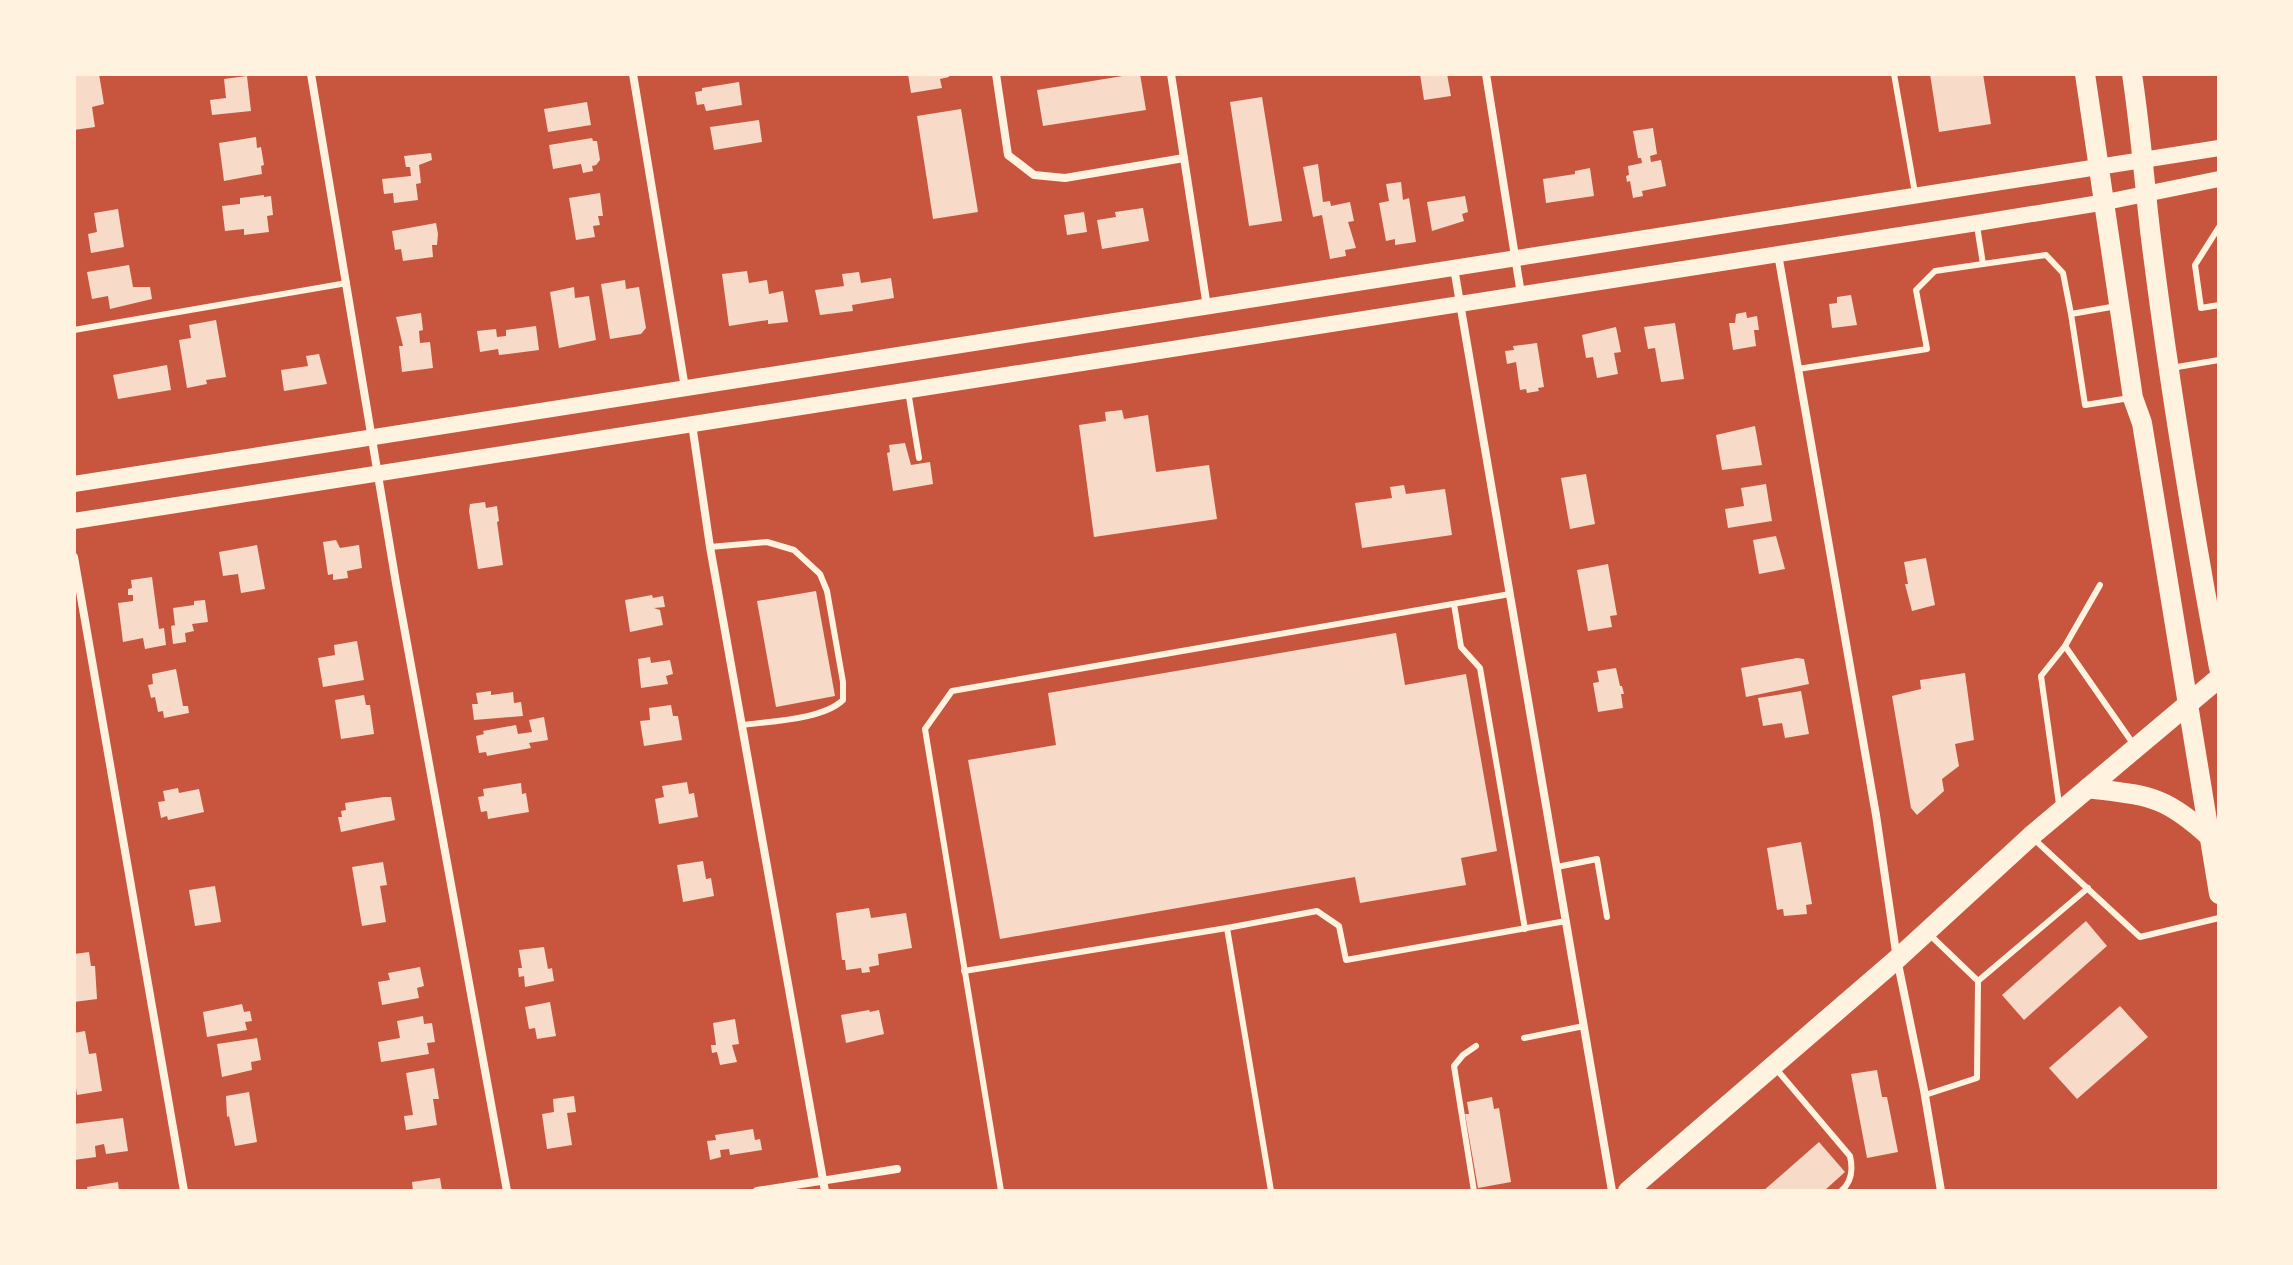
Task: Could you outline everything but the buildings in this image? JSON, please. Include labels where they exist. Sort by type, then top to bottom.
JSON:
[{"type":"main road","points":[[2085,74],[2133,398],[2142,423],[2219,894]]},
{"type":"main road","points":[[2132,74],[2170,368],[2219,668]]},
{"type":"main road","points":[[74,484],[2219,148]]},
{"type":"main road","points":[[74,521],[1977,223],[2106,202],[2219,179]]},
{"type":"main road","points":[[2197,543],[2219,565]]},
{"type":"main road","points":[[1628,1191],[1897,959],[2031,836],[2219,678]]},
{"type":"main road","points":[[2088,788],[2136,793],[2156,799],[2184,814],[2210,837]]},
{"type":"street","points":[[311,74],[396,583],[507,1191]]},
{"type":"street","points":[[633,74],[685,388]]},
{"type":"street","points":[[996,74],[1008,155],[1034,175],[1065,178],[1184,158]]},
{"type":"street","points":[[1171,74],[1207,307]]},
{"type":"street","points":[[1486,74],[1521,295]]},
{"type":"street","points":[[1778,254],[1876,815],[1897,959],[1941,1191]]},
{"type":"street","points":[[1454,268],[1612,1191]]},
{"type":"street","points":[[692,424],[710,547],[825,1191]]},
{"type":"street","points":[[74,557],[184,1191]]},
{"type":"street","points":[[757,1191],[897,1169]]},
{"type":"lane","points":[[1894,74],[1916,196]]},
{"type":"lane","points":[[1977,223],[1983,264]]},
{"type":"lane","points":[[2219,227],[2195,265],[2201,308],[2219,305]]},
{"type":"lane","points":[[1798,369],[1927,349],[1916,290],[1935,271],[2046,255],[2063,273],[2085,405],[2133,398]]},
{"type":"lane","points":[[74,330],[347,283]]},
{"type":"lane","points":[[2071,314],[2120,306]]},
{"type":"lane","points":[[2170,368],[2219,360]]},
{"type":"lane","points":[[908,390],[919,458]]},
{"type":"lane","points":[[710,547],[767,542],[794,550],[820,574],[833,621],[843,700],[834,709],[822,712],[742,725]]},
{"type":"lane","points":[[2060,811],[2041,676],[2065,646],[2100,585]]},
{"type":"lane","points":[[1001,1191],[925,729],[952,691],[1510,594]]},
{"type":"lane","points":[[1454,604],[1461,647],[1480,668],[1525,929]]},
{"type":"lane","points":[[2065,646],[2136,748]]},
{"type":"lane","points":[[2031,836],[2140,937],[2219,918]]},
{"type":"lane","points":[[1557,867],[1597,859],[1607,917]]},
{"type":"lane","points":[[1978,981],[2088,888]]},
{"type":"lane","points":[[964,971],[1317,911],[1339,926],[1346,960],[1566,921]]},
{"type":"lane","points":[[1227,928],[1271,1191]]},
{"type":"lane","points":[[1925,1095],[1977,1078],[1978,981],[1926,931]]},
{"type":"lane","points":[[1524,1038],[1584,1026]]},
{"type":"lane","points":[[1474,1191],[1454,1066],[1476,1046]]},
{"type":"lane","points":[[1772,1065],[1850,1156],[1853,1169],[1847,1186],[1841,1191]]}]
